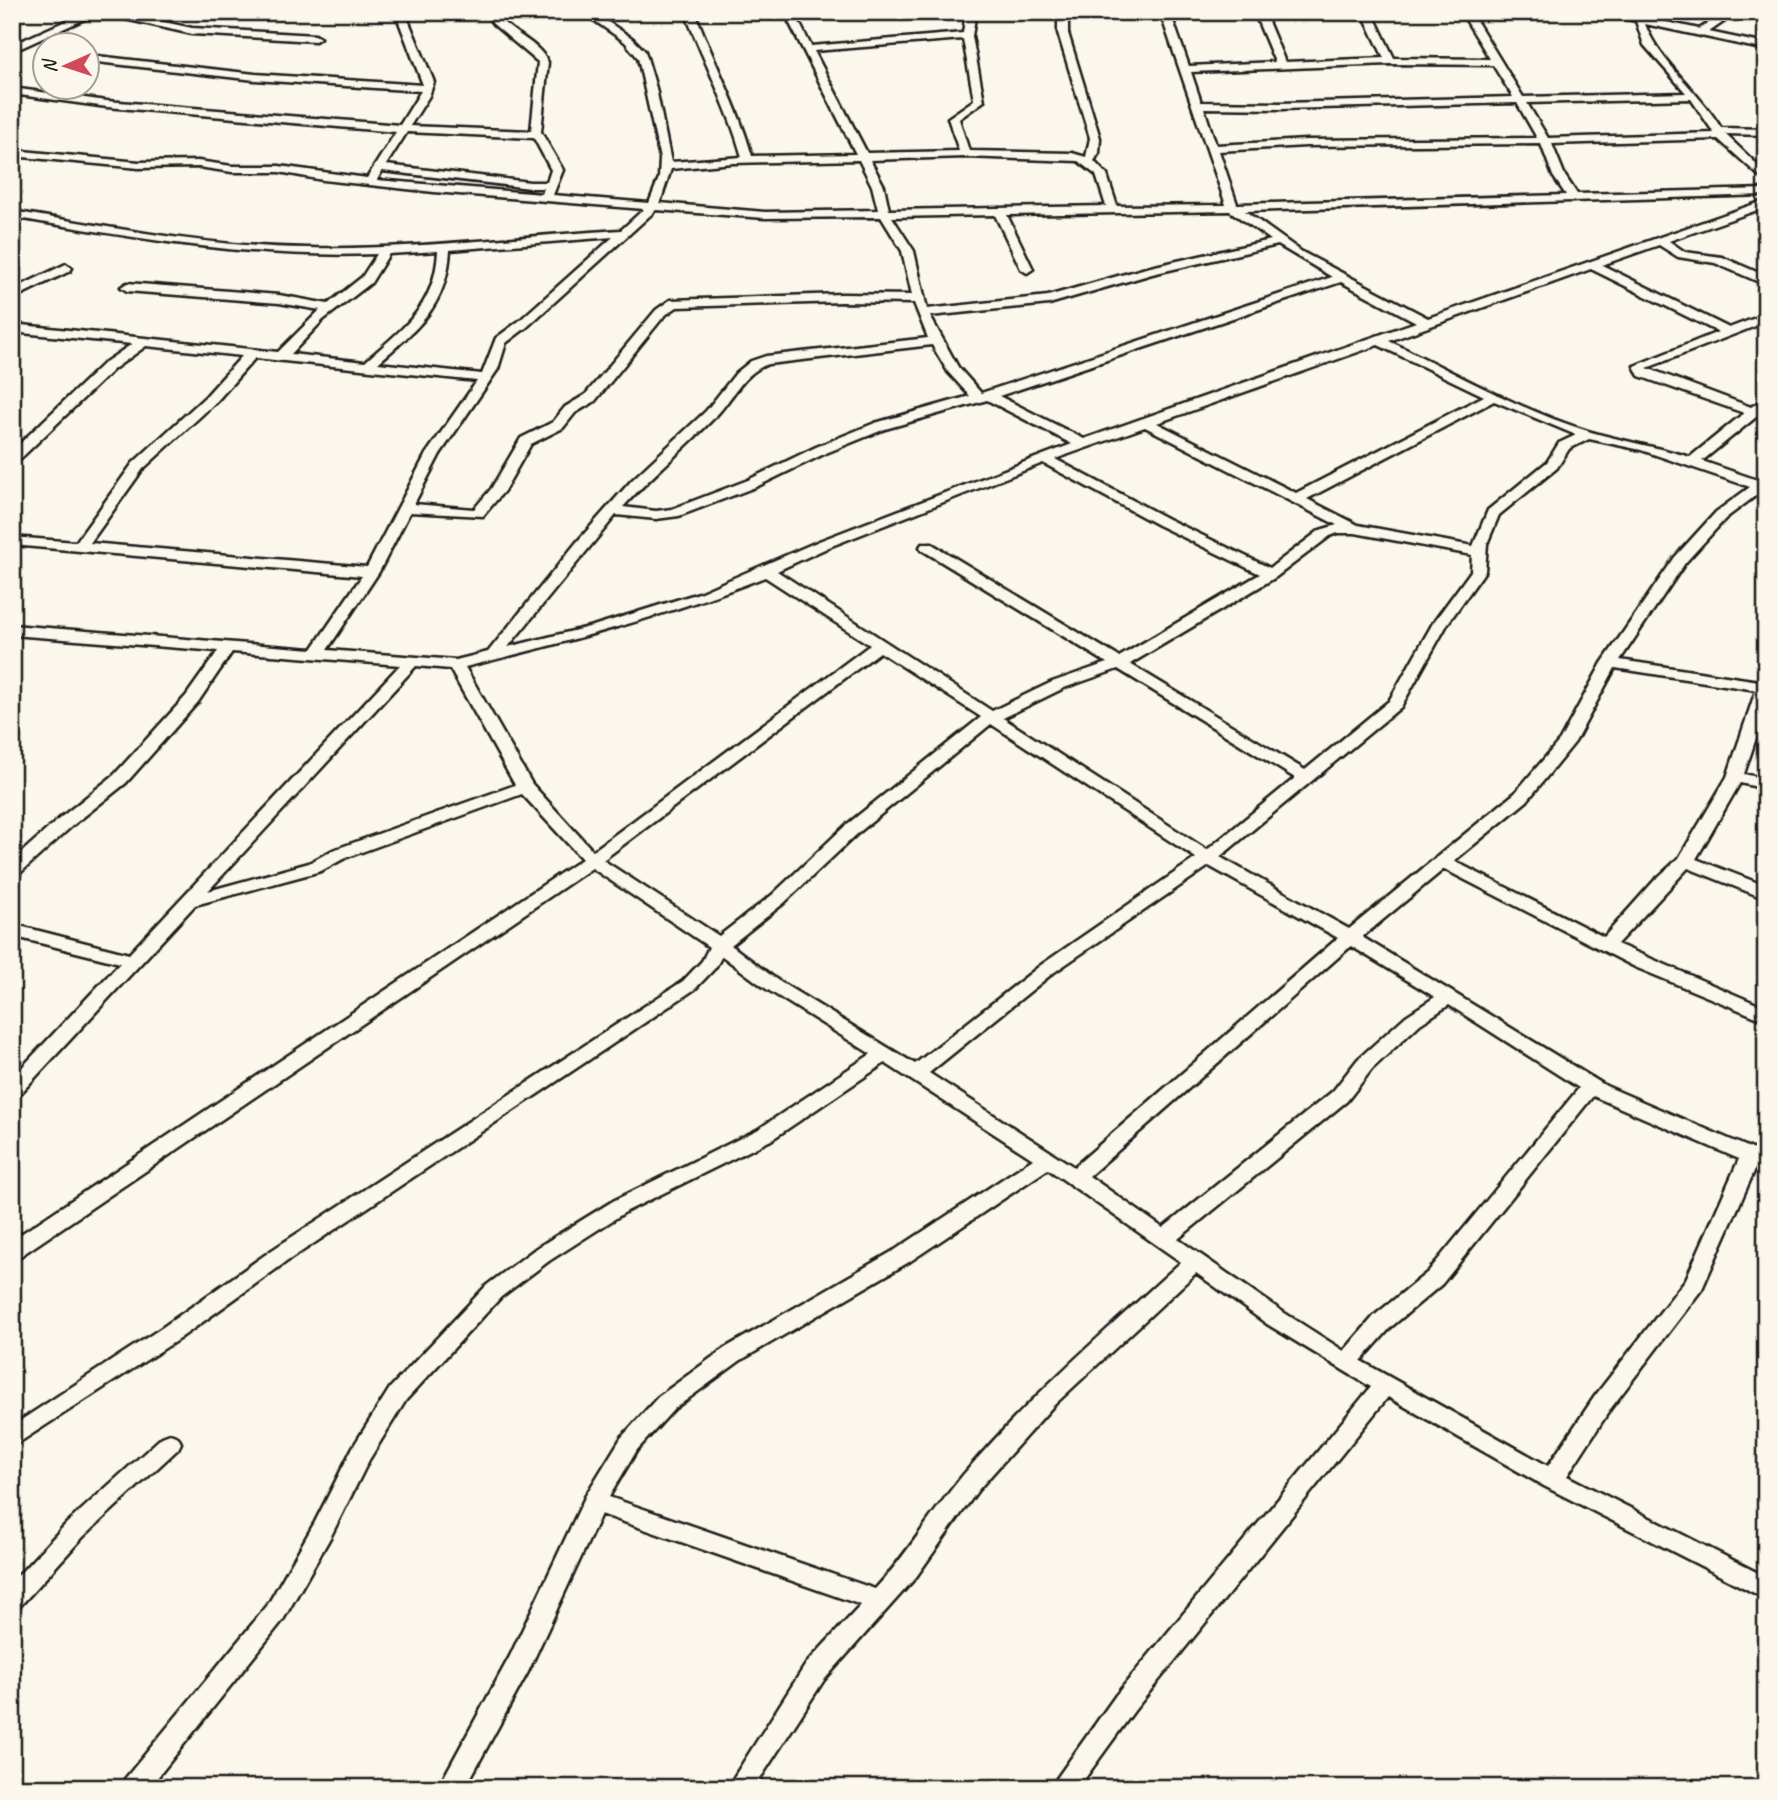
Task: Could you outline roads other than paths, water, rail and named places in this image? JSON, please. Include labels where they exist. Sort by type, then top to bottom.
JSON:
[{"type":"street","points":[[16,48],[94,12]]},
{"type":"street","points":[[102,12],[182,30],[315,38]]},
{"type":"street","points":[[370,182],[428,89],[429,82],[404,22],[403,12]]},
{"type":"street","points":[[490,12],[496,22],[540,56],[543,62],[538,135],[557,170],[546,199]]},
{"type":"street","points":[[316,655],[372,572],[427,463],[492,369],[500,341],[523,324],[652,208],[660,194],[666,166],[651,78],[644,56],[587,12]]},
{"type":"street","points":[[690,12],[703,48],[737,120],[748,160]]},
{"type":"street","points":[[789,12],[878,186],[884,213],[908,251],[922,313],[953,369],[983,396],[1085,445]]},
{"type":"street","points":[[965,154],[953,118],[979,101],[967,36],[971,12]]},
{"type":"street","points":[[1063,12],[1066,43],[1095,138],[1094,153],[1089,160]]},
{"type":"street","points":[[1165,12],[1233,208],[1280,241],[1341,278],[1426,322]]},
{"type":"street","points":[[1259,12],[1282,67]]},
{"type":"street","points":[[1367,12],[1390,61]]},
{"type":"street","points":[[1466,12],[1552,153],[1559,176],[1573,196]]},
{"type":"street","points":[[1606,12],[1766,47]]},
{"type":"street","points":[[1654,22],[1668,12]]},
{"type":"street","points":[[1702,33],[1733,12]]},
{"type":"street","points":[[1642,19],[1640,24],[1647,43],[1694,96],[1719,133],[1766,179]]},
{"type":"street","points":[[806,49],[967,36]]},
{"type":"street","points":[[102,60],[255,77],[428,89]]},
{"type":"street","points":[[1185,69],[1390,61],[1495,62]]},
{"type":"street","points":[[12,91],[107,104],[404,129],[538,135]]},
{"type":"street","points":[[1196,105],[1281,106],[1694,96]]},
{"type":"street","points":[[1214,148],[1316,143],[1545,141],[1766,132]]},
{"type":"street","points":[[12,153],[138,165],[198,164],[232,169],[279,169],[370,182],[546,199],[765,215],[1233,208],[1766,192]]},
{"type":"street","points":[[666,166],[748,160],[965,154],[1049,155],[1089,160],[1106,185],[1112,209]]},
{"type":"street","points":[[381,168],[530,186],[552,185]]},
{"type":"street","points":[[12,630],[456,665],[598,629],[704,596],[824,544],[1045,459],[1766,203]]},
{"type":"street","points":[[999,211],[1027,269]]},
{"type":"street","points":[[12,214],[195,242],[270,250],[444,248],[533,238],[622,233]]},
{"type":"street","points":[[1660,240],[1682,255],[1726,262],[1766,281]]},
{"type":"street","points":[[922,313],[1049,300],[1150,271],[1280,241]]},
{"type":"street","points":[[367,366],[418,319],[430,302],[441,280],[444,248]]},
{"type":"street","points":[[282,356],[331,308],[365,284],[379,266],[385,250]]},
{"type":"street","points":[[1591,264],[1727,332]]},
{"type":"street","points":[[12,295],[66,268]]},
{"type":"street","points":[[613,510],[656,515],[674,513],[753,483],[821,450],[880,426],[983,396],[1341,278]]},
{"type":"street","points":[[127,287],[279,299],[331,308]]},
{"type":"street","points":[[406,508],[478,513],[497,491],[526,441],[558,425],[570,410],[590,398],[660,313],[674,303],[874,297],[919,299]]},
{"type":"street","points":[[1766,318],[1640,366],[1644,373],[1766,422]]},
{"type":"street","points":[[12,328],[484,379]]},
{"type":"street","points":[[1378,340],[1493,396],[1587,435],[1692,462],[1763,487]]},
{"type":"street","points":[[494,655],[613,510],[639,481],[712,414],[729,394],[744,369],[752,364],[936,341]]},
{"type":"street","points":[[12,459],[109,366],[144,342]]},
{"type":"street","points":[[80,547],[138,466],[211,399],[252,353]]},
{"type":"street","points":[[1297,498],[1493,396]]},
{"type":"street","points":[[1692,462],[1766,402]]},
{"type":"street","points":[[1147,423],[1355,529]]},
{"type":"street","points":[[914,1074],[1047,970],[1208,858],[1395,705],[1441,623],[1479,571],[1480,544],[1493,513],[1552,465],[1564,446],[1587,435]]},
{"type":"street","points":[[1045,459],[1187,534],[1270,574]]},
{"type":"street","points":[[1075,1177],[1348,939],[1521,797],[1567,743],[1609,663],[1680,560],[1721,515],[1763,487]]},
{"type":"street","points":[[12,1438],[171,1333],[290,1249],[689,985],[709,964],[719,945],[778,899],[851,830],[919,773],[992,717],[1058,685],[1119,664],[1270,574],[1325,533],[1337,529],[1355,529],[1480,552]]},
{"type":"street","points":[[12,541],[372,572]]},
{"type":"street","points":[[927,548],[1306,777]]},
{"type":"street","points":[[766,571],[1208,858],[1348,939],[1388,959],[1591,1086],[1758,1160],[1695,1283],[1603,1402],[1552,1479]]},
{"type":"street","points":[[12,1251],[592,860],[881,644]]},
{"type":"street","points":[[12,871],[66,822],[120,779],[147,751],[192,699],[228,647]]},
{"type":"street","points":[[12,1090],[412,662]]},
{"type":"street","points":[[1606,945],[1660,885],[1686,861],[1735,777],[1765,686],[1609,663]]},
{"type":"street","points":[[456,665],[525,787],[592,860],[719,945],[771,984],[1075,1177],[1275,1318],[1384,1387],[1552,1479],[1766,1589]]},
{"type":"street","points":[[1735,777],[1766,784]]},
{"type":"street","points":[[190,901],[315,867],[339,854],[525,787]]},
{"type":"street","points":[[1441,861],[1641,963],[1766,1015]]},
{"type":"street","points":[[1686,861],[1766,892]]},
{"type":"street","points":[[12,930],[134,961]]},
{"type":"street","points":[[1162,1240],[1340,1096],[1375,1056],[1413,1020],[1448,997]]},
{"type":"street","points":[[133,1788],[275,1613],[323,1529],[361,1454],[398,1394],[494,1291],[542,1255],[620,1206],[764,1135],[885,1054]]},
{"type":"street","points":[[1346,1363],[1383,1321],[1435,1278],[1591,1086]]},
{"type":"street","points":[[452,1788],[519,1664],[594,1502],[629,1444],[666,1403],[733,1354],[902,1256],[1047,1160]]},
{"type":"street","points":[[740,1788],[815,1672],[908,1570],[970,1483],[1045,1400],[1195,1262]]},
{"type":"street","points":[[1063,1788],[1125,1703],[1384,1387]]},
{"type":"street","points":[[12,1600],[75,1530],[170,1443]]},
{"type":"street","points":[[594,1502],[649,1518],[879,1601]]}]
